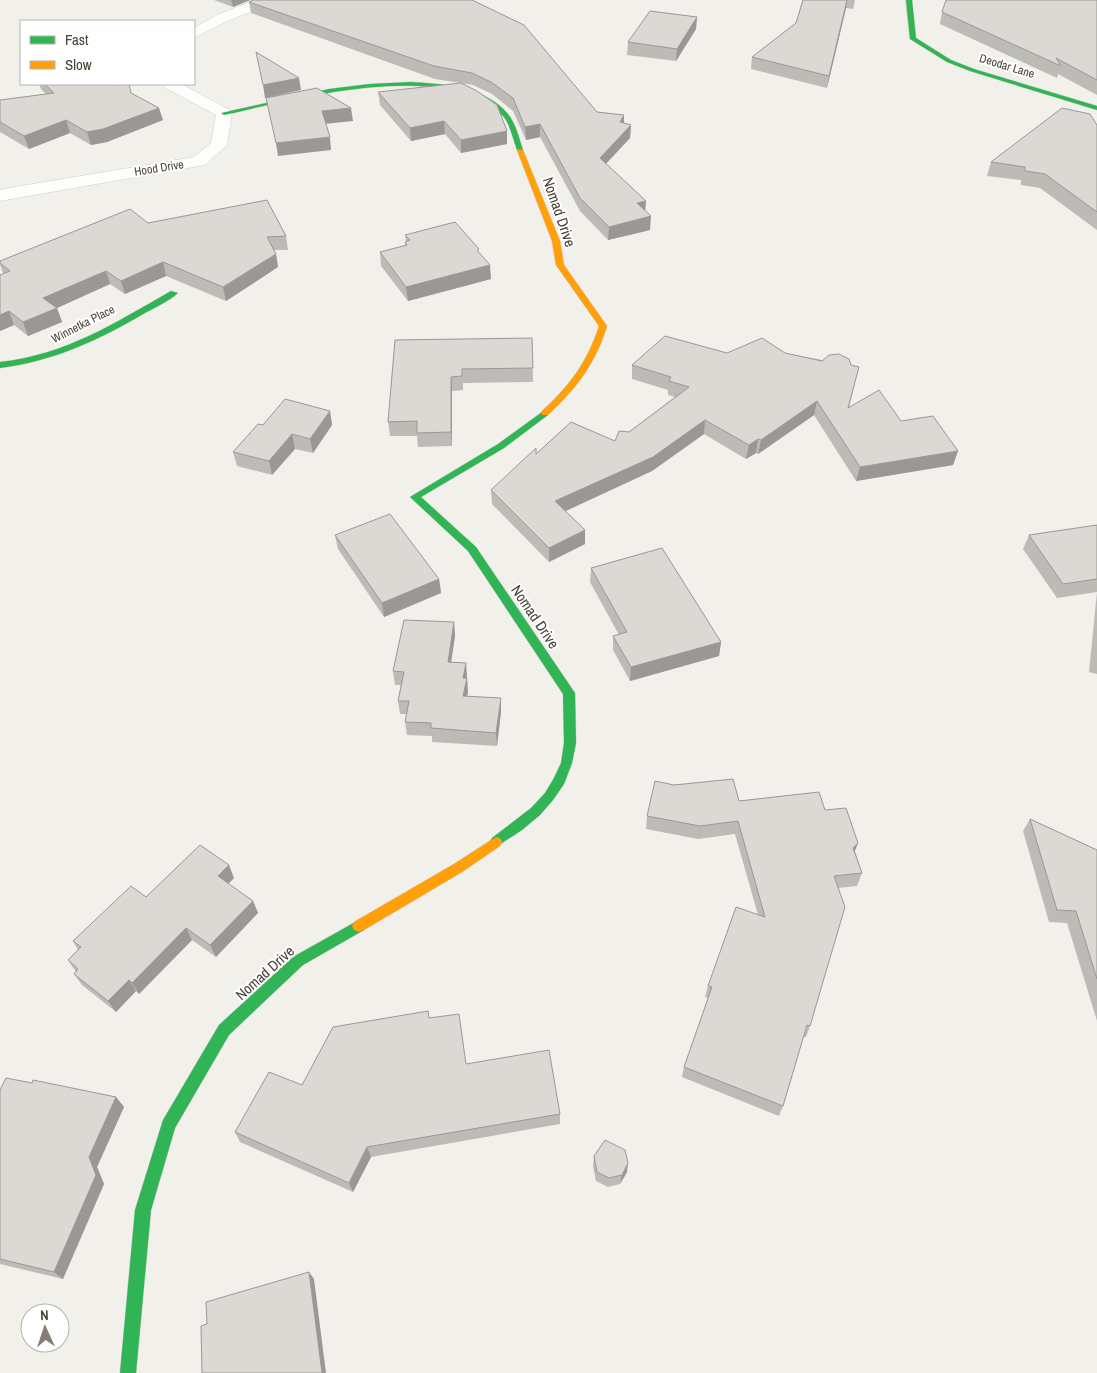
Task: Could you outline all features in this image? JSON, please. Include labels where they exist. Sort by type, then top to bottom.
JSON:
[{"type":"street","points":[[195,33],[222,18],[268,0]]},
{"type":"street","name":"Deodar Lane","points":[[909,0],[913,39],[949,61],[972,70],[1097,108]]},
{"type":"street","name":"Nomad Drive","points":[[128,1373],[143,1210],[168,1125],[224,1030],[298,961],[458,868],[514,829],[546,802],[562,779],[571,747],[572,719],[569,693],[472,549],[415,497],[526,429],[578,381],[597,348],[603,326],[560,265],[556,240],[506,115],[485,99],[466,90],[414,84],[389,84],[335,90],[224,113]]},
{"type":"street","points":[[172,85],[224,113]]},
{"type":"street","name":"Hood Drive","points":[[0,196],[199,162],[220,145],[224,113]]},
{"type":"street","name":"Winnetka Place","points":[[0,365],[39,360],[64,351],[174,293]]},
{"type":"building","points":[[253,0],[472,0],[524,25],[597,112],[624,115],[620,122],[631,125],[600,158],[646,201],[637,203],[651,216],[609,227],[580,198],[540,124],[525,127],[513,98],[491,82],[472,73],[434,66],[249,2]]},
{"type":"building","points":[[803,0],[847,0],[829,76],[752,57],[796,23]]},
{"type":"building","points":[[946,0],[1097,0],[1097,80],[1056,58],[1061,66],[942,12]]},
{"type":"building","points":[[650,11],[697,17],[677,49],[628,42]]},
{"type":"building","points":[[256,52],[299,78],[263,85]]},
{"type":"building","points":[[461,83],[477,91],[497,105],[507,131],[461,140],[444,121],[410,128],[378,92]]},
{"type":"building","points":[[46,85],[129,85],[131,93],[159,108],[103,129],[87,132],[66,120],[24,136],[0,122],[0,100],[54,93]]},
{"type":"building","points":[[317,88],[351,108],[322,111],[330,137],[276,143],[266,98]]},
{"type":"building","points":[[1062,108],[1090,114],[1097,125],[1097,212],[1045,174],[1025,171],[1025,167],[991,162]]},
{"type":"building","points":[[267,200],[286,236],[267,237],[276,254],[223,287],[163,262],[121,281],[106,271],[43,298],[57,308],[23,322],[9,311],[0,315],[0,275],[10,271],[0,261],[130,209],[148,223]]},
{"type":"building","points":[[455,222],[479,249],[477,250],[490,265],[406,287],[380,252],[407,245],[405,242],[410,240],[405,235]]},
{"type":"building","points":[[665,336],[727,353],[762,338],[785,353],[822,361],[829,355],[839,354],[849,359],[851,365],[859,367],[848,408],[879,390],[901,421],[933,416],[958,451],[860,467],[817,401],[761,440],[758,439],[749,445],[705,420],[653,457],[555,501],[585,530],[549,548],[491,490],[536,448],[536,454],[571,422],[615,441],[619,431],[629,432],[689,387],[669,381],[671,377],[632,365]]},
{"type":"building","points":[[532,338],[533,368],[462,369],[462,376],[451,377],[451,432],[417,433],[417,421],[388,422],[395,340]]},
{"type":"building","points":[[285,399],[330,411],[310,439],[292,434],[269,461],[233,452],[258,424],[263,425]]},
{"type":"building","points":[[390,514],[439,579],[382,603],[335,535]]},
{"type":"building","points":[[1097,525],[1097,579],[1063,584],[1029,535]]},
{"type":"building","points":[[662,548],[721,642],[631,667],[613,636],[627,632],[591,568]]},
{"type":"building","points":[[404,620],[454,622],[448,662],[466,663],[463,678],[467,678],[463,696],[501,698],[496,733],[431,728],[431,723],[405,722],[409,701],[398,701],[404,672],[393,671]]},
{"type":"building","points":[[733,779],[739,801],[819,792],[825,810],[846,808],[858,843],[853,848],[862,873],[834,876],[845,907],[810,1026],[807,1025],[783,1106],[684,1067],[712,987],[708,986],[736,907],[765,917],[738,821],[700,826],[647,816],[655,781],[674,785]]},
{"type":"building","points":[[1030,819],[1097,850],[1097,979],[1076,911],[1057,910]]},
{"type":"building","points":[[200,845],[229,865],[218,876],[253,901],[210,945],[186,928],[132,983],[129,980],[108,1001],[74,974],[78,969],[68,960],[81,947],[73,941],[131,886],[146,897]]},
{"type":"building","points":[[428,1011],[429,1018],[459,1014],[466,1064],[549,1050],[560,1114],[367,1147],[349,1183],[235,1132],[269,1072],[302,1085],[333,1027]]},
{"type":"building","points":[[6,1078],[32,1083],[33,1080],[116,1097],[89,1157],[96,1175],[54,1272],[0,1259],[0,1090]]},
{"type":"building","points":[[605,1140],[625,1150],[628,1163],[622,1175],[609,1178],[597,1172],[594,1156]]},
{"type":"building","points":[[309,1272],[322,1373],[202,1373],[201,1326],[207,1324],[206,1302]]},
{"type":"traffic: fast","points":[[909,0],[913,39],[949,61],[972,70],[1097,108]]},
{"type":"traffic: fast","points":[[224,113],[329,91],[370,86],[411,84],[449,87],[481,96],[505,114],[520,150]]},
{"type":"traffic: fast","points":[[0,365],[47,357],[69,349],[112,328],[174,293]]},
{"type":"traffic: fast","points":[[496,842],[535,811],[549,796],[559,780],[566,763],[570,743],[569,693],[472,549],[415,497],[501,446],[545,413]]},
{"type":"traffic: fast","points":[[128,1373],[143,1210],[168,1125],[224,1030],[298,961],[359,926]]},
{"type":"traffic: slow","points":[[520,150],[556,241],[560,265],[603,326],[594,353],[588,364],[574,384],[545,413]]},
{"type":"traffic: slow","points":[[359,926],[458,868],[496,842]]}]
